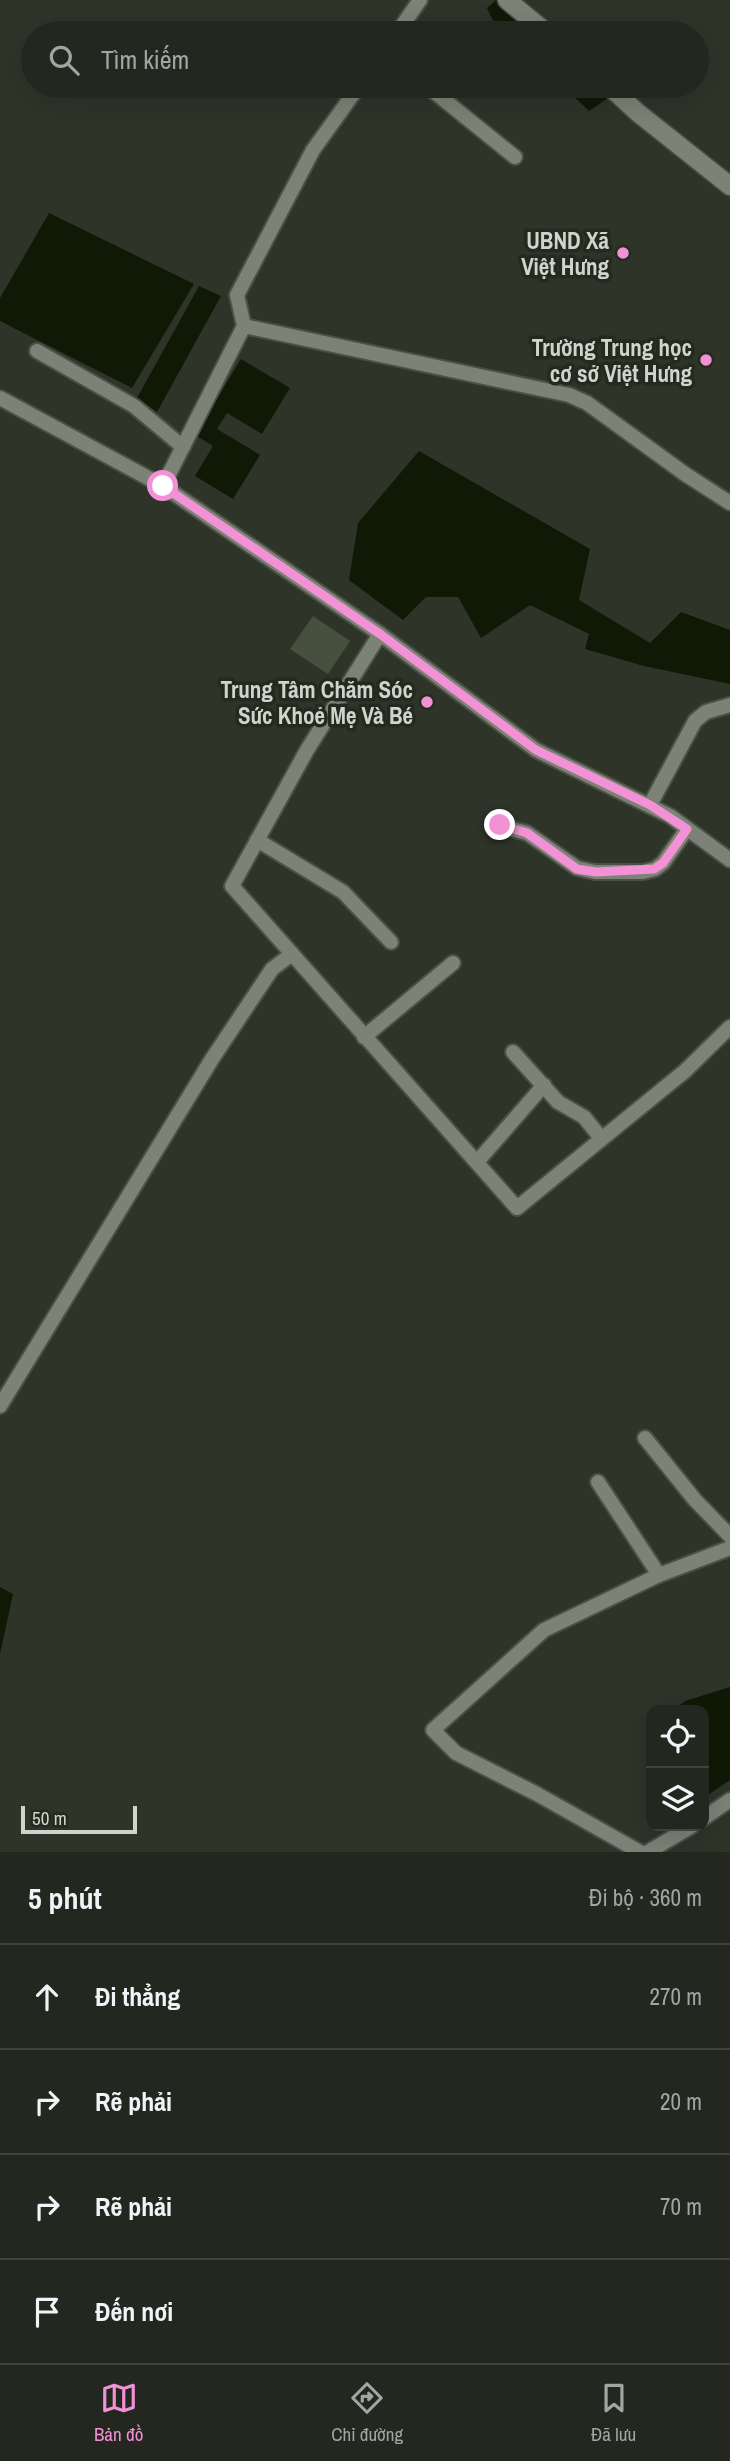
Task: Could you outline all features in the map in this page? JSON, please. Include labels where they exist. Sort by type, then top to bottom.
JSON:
[{"type":"main road","points":[[507,0],[532,21]]},
{"type":"main road","points":[[622,98],[711,178],[730,186]]},
{"type":"street","points":[[405,21],[420,0]]},
{"type":"street","points":[[163,486],[244,326],[237,295],[313,150],[350,98]]},
{"type":"street","points":[[442,98],[515,157]]},
{"type":"street","points":[[637,112],[645,130]]},
{"type":"street","points":[[244,326],[569,395],[587,403],[730,503]]},
{"type":"street","points":[[37,351],[134,406],[183,446]]},
{"type":"street","points":[[0,398],[163,486],[380,634],[536,750],[650,805],[730,860]]},
{"type":"street","points":[[380,634],[307,750],[232,886],[364,1037],[517,1208],[685,1071],[730,1027]]},
{"type":"street","points":[[650,805],[695,721],[706,712],[730,705]]},
{"type":"street","points":[[500,825],[527,833],[577,869],[596,872],[654,869],[663,863],[687,829]]},
{"type":"street","points":[[257,840],[343,892],[391,942]]},
{"type":"street","points":[[0,1406],[212,1059],[272,969],[292,954]]},
{"type":"street","points":[[364,1037],[453,963]]},
{"type":"street","points":[[513,1052],[558,1102],[584,1117],[601,1138]]},
{"type":"street","points":[[477,1163],[544,1085]]},
{"type":"street","points":[[645,1438],[695,1500],[730,1536]]},
{"type":"street","points":[[598,1482],[659,1575]]},
{"type":"street","points":[[640,1852],[537,1794],[456,1753],[433,1730],[544,1630],[659,1575],[730,1549]]},
{"type":"street","points":[[709,1815],[730,1800]]},
{"type":"street","points":[[648,1852],[684,1831]]},
{"type":"shaded area","points":[[498,0],[525,21],[494,21],[487,8]]},
{"type":"shaded area","points":[[575,98],[608,98],[589,111]]},
{"type":"shaded area","points":[[49,213],[194,284],[132,388],[0,321],[0,298]]},
{"type":"shaded area","points":[[199,286],[221,296],[157,412],[137,398]]},
{"type":"shaded area","points":[[241,359],[290,388],[262,434],[227,413],[217,429],[260,455],[233,499],[195,476],[213,446],[195,435]]},
{"type":"shaded area","points":[[419,451],[590,549],[579,600],[650,643],[681,612],[730,630],[730,684],[644,666],[585,649],[589,634],[530,605],[481,638],[458,597],[426,597],[403,620],[349,580],[358,523]]},
{"type":"shaded area","points":[[313,616],[350,641],[328,674],[290,649]]},
{"type":"shaded area","points":[[0,1587],[13,1594],[0,1654]]},
{"type":"shaded area","points":[[730,1687],[730,1780],[709,1794],[709,1705],[680,1705],[685,1701]]},
{"type":"place","name":"UBND Xã Việt Hưng","points":[[623,253]]},
{"type":"place","name":"Trường Trung học cơ sở Việt Hưng","points":[[706,360]]},
{"type":"place","name":"Trung Tâm Chăm Sóc Sức Khoẻ Mẹ Và Bé","points":[[427,702]]},
{"type":"route","points":[[163,486],[380,634],[536,750],[650,805],[687,829],[663,863],[654,869],[643,872],[596,872],[577,869],[527,833],[500,825]]}]
